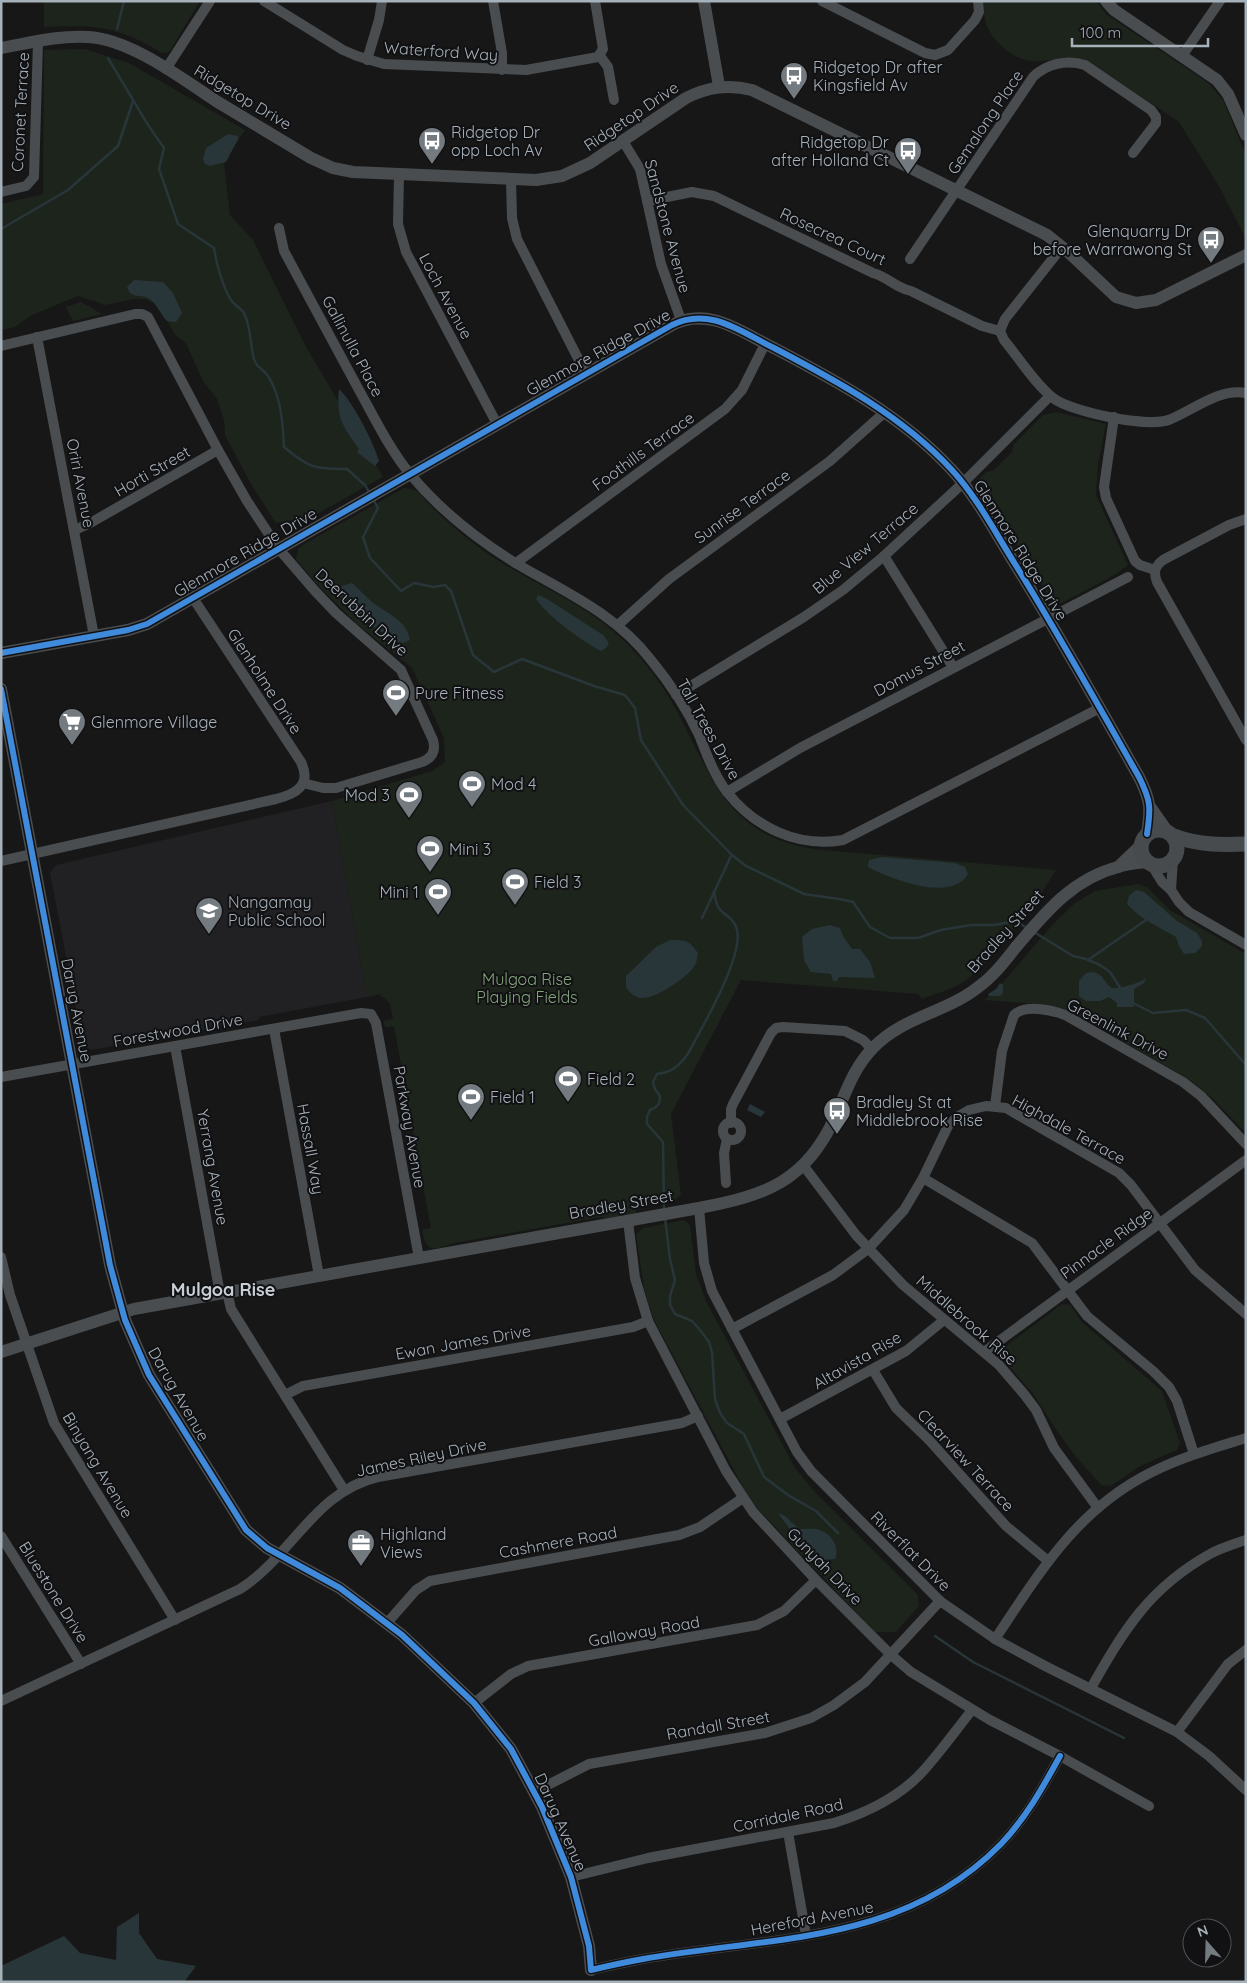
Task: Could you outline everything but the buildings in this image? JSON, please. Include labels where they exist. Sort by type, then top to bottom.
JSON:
[{"type":"main road","points":[[1246,844],[1208,845],[1192,843],[1156,830],[1144,840],[1142,854],[1149,863],[1164,865],[1175,856],[1246,850]]},
{"type":"main road","points":[[1170,834],[1177,842],[1175,856]]},
{"type":"street","points":[[166,69],[210,1]]},
{"type":"street","name":"Waterford Way","points":[[264,1],[342,50],[367,60],[397,66],[532,70],[600,56]]},
{"type":"street","points":[[367,60],[379,20],[382,1]]},
{"type":"street","points":[[493,1],[502,53],[502,70]]},
{"type":"street","points":[[595,1],[603,44],[600,56],[608,67],[614,100]]},
{"type":"street","points":[[704,1],[719,86]]},
{"type":"street","points":[[822,1],[925,53],[935,55],[948,50],[974,22],[978,14],[978,1]]},
{"type":"street","points":[[1106,1],[1114,10],[1212,75],[1225,90],[1246,135]]},
{"type":"street","points":[[1182,56],[1220,1]]},
{"type":"street","name":"Ridgetop Drive","points":[[1,48],[77,37],[98,38],[132,49],[319,162],[346,171],[511,180],[545,180],[568,174],[590,163],[686,98],[719,86],[731,86],[752,90],[1040,232],[1062,247],[1112,294],[1125,301],[1140,304],[1160,298],[1246,255]]},
{"type":"street","name":"Coronet Terrace","points":[[1,192],[26,186],[34,177],[38,42]]},
{"type":"street","name":"Gemalong Place","points":[[910,259],[1033,77],[1041,69],[1052,65],[1074,63],[1085,65],[1153,112],[1156,120],[1155,125],[1133,154]]},
{"type":"street","name":"Sandstone Avenue","points":[[623,141],[640,169],[661,264],[681,320]]},
{"type":"street","name":"Loch Avenue","points":[[398,174],[398,224],[406,252],[497,424]]},
{"type":"street","points":[[511,180],[512,218],[519,245],[586,374]]},
{"type":"street","name":"Rosecrea Court","points":[[647,202],[692,192],[714,196],[887,278],[898,288],[910,290],[982,326],[1000,331]]},
{"type":"street","name":"Gallinulla Place","points":[[279,228],[284,251],[379,426],[410,474]]},
{"type":"street","points":[[1062,247],[1005,319],[1000,331],[1004,340],[1050,396],[1070,408],[1149,423],[1160,423],[1222,394],[1232,392],[1246,393]]},
{"type":"street","name":"Deerubbin Drive","points":[[1,346],[131,314],[139,313],[146,315],[152,322],[218,450],[247,501],[278,548],[314,591],[401,670],[408,680],[434,743],[434,752],[426,760],[345,786],[323,788],[303,783]]},
{"type":"street","name":"Glenmore Ridge Drive","points":[[1,653],[147,624],[681,320],[700,317],[711,318],[809,366],[885,412],[922,441],[963,483],[1049,618],[1143,785],[1151,808],[1170,834]]},
{"type":"street","name":"Oriri Avenue","points":[[37,337],[94,636]]},
{"type":"street","name":"Foothills Terrace","points":[[516,563],[725,409],[742,390],[765,344]]},
{"type":"street","name":"Blue View Terrace","points":[[676,695],[804,617],[843,590],[884,556],[963,483],[1050,396]]},
{"type":"street","name":"Sunrise Terrace","points":[[618,625],[669,579],[830,461],[885,412]]},
{"type":"street","points":[[1114,417],[1104,476],[1106,498],[1135,561],[1140,565],[1155,570]]},
{"type":"street","name":"Horti Street","points":[[75,530],[218,450]]},
{"type":"street","name":"Tall Trees Drive","points":[[410,474],[429,495],[460,522],[516,563],[577,596],[618,625],[651,659],[676,695],[699,735],[712,767],[727,792],[756,820],[784,835],[815,843],[843,840],[1100,708]]},
{"type":"street","points":[[1246,519],[1229,525],[1163,560],[1155,570],[1157,582],[1246,740]]},
{"type":"street","points":[[884,556],[953,667]]},
{"type":"street","name":"Domus Street","points":[[727,792],[800,748],[1128,577]]},
{"type":"street","name":"Glenholme Drive","points":[[193,598],[301,762],[304,772],[303,783]]},
{"type":"street","name":"Darug Avenue","points":[[1,688],[110,1265],[122,1312],[136,1348],[155,1387],[235,1515],[253,1537],[279,1555],[340,1588],[413,1644],[474,1703],[511,1749],[534,1792],[571,1877],[589,1946],[591,1970]]},
{"type":"street","points":[[1,861],[276,799],[293,794],[303,783]]},
{"type":"street","name":"Glenmore Ridge Drive","points":[[1144,840],[1151,808]]},
{"type":"street","name":"Bradley Street","points":[[1118,867],[1144,840]]},
{"type":"street","points":[[1171,890],[1175,856]]},
{"type":"street","points":[[1149,863],[1162,882],[1189,912],[1246,945]]},
{"type":"street","name":"Bradley Street","points":[[1,1352],[122,1312],[628,1221],[759,1194],[780,1183],[803,1165],[824,1140],[849,1084],[860,1064],[872,1049],[902,1025],[972,992],[993,974],[1054,903],[1069,891],[1085,881],[1118,867],[1149,863]]},
{"type":"street","name":"Greenlink Drive","points":[[995,1106],[1002,1052],[1014,1015],[1019,1010],[1026,1009],[1050,1011],[1068,1017],[1182,1082],[1201,1096],[1246,1144]]},
{"type":"street","name":"Forestwood Drive","points":[[1,1077],[361,1013]]},
{"type":"street","name":"Parkway Avenue","points":[[361,1013],[371,1014],[376,1023],[418,1258]]},
{"type":"street","name":"Hassall Way","points":[[274,1028],[319,1276]]},
{"type":"street","points":[[726,1183],[724,1153],[727,1138],[723,1129],[726,1124],[731,1123],[733,1104],[771,1033],[776,1028],[845,1031],[863,1040],[872,1049]]},
{"type":"street","name":"Yerrang Avenue","points":[[175,1046],[224,1293],[231,1309],[344,1490]]},
{"type":"street","name":"Highdale Terrace","points":[[732,1329],[833,1275],[868,1249],[904,1210],[923,1178],[944,1134],[957,1116],[974,1108],[995,1106],[1010,1110],[1119,1173],[1132,1185],[1200,1275],[1246,1314]]},
{"type":"street","name":"Pinnacle Ridge","points":[[984,1352],[1067,1289],[1246,1160]]},
{"type":"street","name":"Middlebrook Rise","points":[[803,1165],[868,1249],[903,1285],[999,1364],[1030,1401],[1054,1448],[1098,1508]]},
{"type":"street","points":[[923,1178],[1032,1243],[1087,1316],[1153,1370],[1169,1387],[1177,1401],[1194,1454]]},
{"type":"street","name":"Riverflat Drive","points":[[698,1208],[701,1248],[706,1275],[732,1329],[797,1452],[811,1471],[940,1601],[995,1638],[1047,1667],[1177,1732],[1245,1787]]},
{"type":"street","name":"Gunyah Drive","points":[[628,1221],[635,1278],[648,1321],[726,1471],[753,1512],[816,1580],[890,1654],[911,1672],[972,1710],[1060,1756],[1148,1806]]},
{"type":"street","name":"Binyang Avenue","points":[[1,1257],[10,1295],[48,1410],[60,1434],[175,1620]]},
{"type":"street","name":"Altavista Rise","points":[[780,1420],[906,1351],[944,1320]]},
{"type":"street","name":"Ewan James Drive","points":[[285,1395],[303,1386],[633,1327],[648,1321]]},
{"type":"street","name":"Clearview Terrace","points":[[873,1370],[896,1408],[930,1441],[1001,1521],[1048,1560]]},
{"type":"street","name":"James Riley Drive","points":[[1,1701],[240,1589],[256,1579],[326,1504],[344,1490],[358,1483],[378,1477],[680,1423],[698,1416]]},
{"type":"street","points":[[995,1638],[1048,1560],[1065,1539],[1098,1508],[1132,1482],[1152,1472],[1194,1454],[1246,1438]]},
{"type":"street","name":"Cashmere Road","points":[[387,1623],[416,1590],[430,1581],[679,1535],[700,1526],[743,1498]]},
{"type":"street","name":"Bluestone Drive","points":[[1,1536],[81,1664]]},
{"type":"street","points":[[1091,1688],[1120,1638],[1140,1610],[1169,1581],[1211,1553],[1246,1540]]},
{"type":"street","name":"Galloway Road","points":[[474,1703],[511,1674],[528,1666],[757,1625],[784,1611],[816,1580]]},
{"type":"street","points":[[890,1654],[940,1601]]},
{"type":"street","points":[[1177,1732],[1222,1671],[1246,1650]]},
{"type":"street","name":"Randall Street","points":[[534,1792],[589,1764],[765,1733],[799,1723],[824,1711],[854,1691],[890,1654]]},
{"type":"street","name":"Corridale Road","points":[[571,1877],[648,1858],[847,1819],[894,1795],[923,1771],[972,1710]]},
{"type":"street","name":"Hereford Avenue","points":[[591,1970],[643,1958],[760,1944],[849,1928],[889,1916],[934,1895],[985,1859],[1016,1827],[1039,1794],[1060,1756]]},
{"type":"street","points":[[788,1832],[806,1935]]},
{"type":"shaded area","points":[[228,134],[238,136],[238,139],[226,162],[210,166],[205,164],[203,159],[206,148]]},
{"type":"shaded area","points":[[134,280],[163,282],[173,293],[182,313],[176,322],[167,321],[148,298],[136,296],[129,291],[127,287]]},
{"type":"shaded area","points":[[339,389],[356,412],[367,433],[379,461],[375,466],[357,452],[359,449],[342,422],[338,399]]},
{"type":"shaded area","points":[[352,583],[372,602],[400,622],[405,627],[410,640],[401,644],[374,627],[362,615],[357,615],[357,612],[346,604],[339,595],[342,586]]},
{"type":"shaded area","points":[[538,595],[603,635],[609,643],[606,648],[601,651],[566,628],[549,614],[536,599]]},
{"type":"shaded area","name":"Nangamay Public School","points":[[332,801],[367,997],[259,1017],[259,1020],[91,1050],[83,1045],[50,873],[56,865]]},
{"type":"shaded area","points":[[882,857],[955,863],[965,867],[968,874],[960,883],[948,887],[920,886],[868,867],[869,860]]},
{"type":"shaded area","points":[[1136,890],[1144,892],[1177,921],[1197,933],[1202,941],[1202,946],[1195,953],[1184,954],[1176,937],[1144,918],[1127,904],[1129,896]]},
{"type":"shaded area","points":[[830,925],[840,928],[852,949],[860,949],[870,962],[875,978],[839,977],[837,981],[833,981],[831,974],[811,972],[804,960],[802,937],[812,929]]},
{"type":"shaded area","points":[[670,940],[689,943],[698,953],[697,961],[692,970],[679,981],[655,995],[642,998],[635,996],[626,987],[626,976],[656,947]]},
{"type":"shaded area","points":[[1094,972],[1100,975],[1112,988],[1130,985],[1147,978],[1144,983],[1134,989],[1134,1007],[1117,1007],[1117,1003],[1109,997],[1100,1001],[1086,1001],[1079,996],[1079,981],[1086,973]]},
{"type":"shaded area","points":[[1000,983],[1003,985],[1003,993],[1000,996],[989,996],[988,994],[996,989]]},
{"type":"shaded area","points":[[750,1104],[765,1112],[761,1117],[747,1110]]},
{"type":"shaded area","points":[[778,1513],[785,1516],[799,1529],[818,1529],[828,1535],[836,1546],[835,1559],[823,1560],[817,1557],[813,1550],[803,1543],[789,1528]]},
{"type":"shaded area","points":[[139,1913],[139,1933],[157,1959],[196,1966],[184,1982],[1,1982],[1,1966],[64,1936],[80,1953],[116,1960],[117,1927]]},
{"type":"green space","points":[[44,1],[200,1],[169,52],[162,53],[132,37],[106,29],[78,26],[44,27]]},
{"type":"green space","points":[[983,1],[1096,1],[1106,14],[1207,82],[1223,100],[1246,155],[1246,239],[1220,188],[1179,122],[1090,62],[1076,59],[1025,60],[1004,49],[989,31],[985,21]]},
{"type":"green space","points":[[85,49],[129,63],[245,130],[224,163],[230,215],[253,240],[305,345],[383,477],[297,525],[275,522],[250,482],[225,435],[224,420],[217,399],[203,381],[186,343],[176,336],[158,305],[146,299],[133,299],[106,305],[78,296],[30,316],[15,327],[1,330],[1,204],[43,194],[44,50]]},
{"type":"green space","points":[[81,302],[102,314],[73,321],[66,307]]},
{"type":"green space","points":[[1056,412],[1106,424],[1098,464],[1096,495],[1128,565],[1116,574],[1062,603],[1052,601],[979,483],[979,479],[986,472],[994,470],[1012,452],[1014,444],[1043,415]]},
{"type":"green space","name":"Mulgoa Rise Playing Fields","points":[[404,488],[418,492],[453,527],[494,558],[586,611],[604,623],[629,645],[653,673],[667,694],[703,762],[728,802],[743,818],[762,832],[785,842],[813,849],[1056,870],[1024,916],[981,968],[960,984],[922,999],[918,994],[741,980],[671,1114],[681,1195],[676,1199],[636,1207],[636,1213],[608,1218],[600,1217],[454,1243],[436,1248],[429,1247],[424,1238],[422,1230],[431,1228],[394,1026],[385,1027],[384,1021],[393,1019],[390,1004],[384,997],[380,997],[381,994],[367,997],[332,801],[432,771],[445,762],[444,738],[412,668],[357,624],[315,582],[296,559],[298,549],[304,544]]},
{"type":"green space","points":[[1138,884],[1147,887],[1170,910],[1246,954],[1246,1133],[1212,1098],[1190,1080],[1075,1013],[1052,1005],[984,1000],[999,987],[1053,924],[1075,903],[1095,891]]},
{"type":"green space","points":[[684,1220],[690,1225],[696,1274],[706,1301],[795,1468],[815,1492],[918,1595],[919,1606],[896,1632],[875,1632],[757,1508],[744,1489],[653,1318],[644,1288],[636,1234],[643,1228]]},
{"type":"green space","points":[[1062,1304],[1070,1305],[1082,1322],[1162,1391],[1180,1443],[1177,1450],[1140,1466],[1111,1486],[1101,1485],[1077,1458],[1034,1395],[1001,1357],[1002,1349]]},
{"type":"waterway","points":[[117,29],[124,1]]},
{"type":"waterway","points":[[108,58],[164,148],[159,169],[178,224],[214,248],[225,289],[232,302],[244,313],[248,324],[254,359],[268,376],[279,401],[284,447],[312,466],[327,469],[347,469],[365,485],[369,492]]},
{"type":"waterway","points":[[1,229],[68,190],[118,146],[133,101]]},
{"type":"waterway","points":[[373,499],[378,508],[363,537],[370,558],[401,591],[414,583],[434,587],[445,585],[451,591],[473,655],[494,672],[522,659],[594,686],[625,695],[635,708],[641,740],[683,805],[732,855],[746,866],[804,894],[853,902],[870,927],[890,938],[918,938],[941,930],[1016,921],[1027,928]]},
{"type":"waterway","points":[[702,918],[731,856]]},
{"type":"waterway","points":[[664,1210],[663,1142],[647,1124],[647,1117],[650,1110],[657,1106],[660,1101],[660,1096],[653,1082],[657,1074],[675,1068],[687,1055],[717,1000],[735,954],[737,941],[736,926],[718,907],[714,892]]},
{"type":"waterway","points":[[1088,960],[1146,920]]},
{"type":"waterway","points":[[1034,932],[1073,956],[1100,965],[1110,972],[1121,989]]},
{"type":"waterway","points":[[1131,1002],[1153,1013],[1186,1010],[1205,1018],[1246,1065]]},
{"type":"waterway","points":[[665,1218],[670,1259],[675,1280],[670,1296],[670,1305],[675,1314],[692,1321],[709,1342],[712,1352],[715,1399],[720,1413],[727,1423],[744,1434],[764,1477],[788,1495],[816,1511],[838,1533]]},
{"type":"waterway","points":[[935,1636],[973,1662],[1124,1738]]},
{"type":"cycle path","points":[[1,653],[128,630],[147,624],[672,325],[699,318],[712,320],[724,323],[749,335],[821,373],[868,401],[912,432],[951,469],[985,515],[1031,590],[1139,777],[1146,792],[1149,805],[1147,834]]},
{"type":"cycle path","points":[[1,689],[110,1265],[125,1320],[149,1375],[246,1530],[267,1548],[340,1588],[402,1635],[474,1703],[511,1749],[542,1807],[571,1877],[589,1946],[591,1970],[643,1959],[833,1931],[878,1919],[921,1901],[962,1877],[1001,1844],[1026,1813],[1060,1756]]},
{"type":"place","name":"Ridgetop Dr after Kingsfield Av","points":[[794,100]]},
{"type":"place","name":"Ridgetop Dr opp Loch Av","points":[[432,165]]},
{"type":"place","name":"Ridgetop Dr after Holland Ct","points":[[908,175]]},
{"type":"place","name":"Glenquarry Dr before Warrawong St","points":[[1211,264]]},
{"type":"place","name":"Pure Fitness","points":[[396,717]]},
{"type":"place","name":"Glenmore Village","points":[[72,746]]},
{"type":"place","name":"Mod 4","points":[[472,808]]},
{"type":"place","name":"Mod 3","points":[[409,819]]},
{"type":"place","name":"Mini 3","points":[[430,873]]},
{"type":"place","name":"Field 3","points":[[515,906]]},
{"type":"place","name":"Mini 1","points":[[438,916]]},
{"type":"place","name":"Nangamay Public School","points":[[209,935]]},
{"type":"place","name":"Field 2","points":[[568,1103]]},
{"type":"place","name":"Field 1","points":[[471,1121]]},
{"type":"place","name":"Bradley St at Middlebrook Rise","points":[[837,1135]]},
{"type":"place","name":"Highland Views","points":[[361,1567]]},
{"type":"district","name":"Mulgoa Rise","points":[[223,1290]]}]
